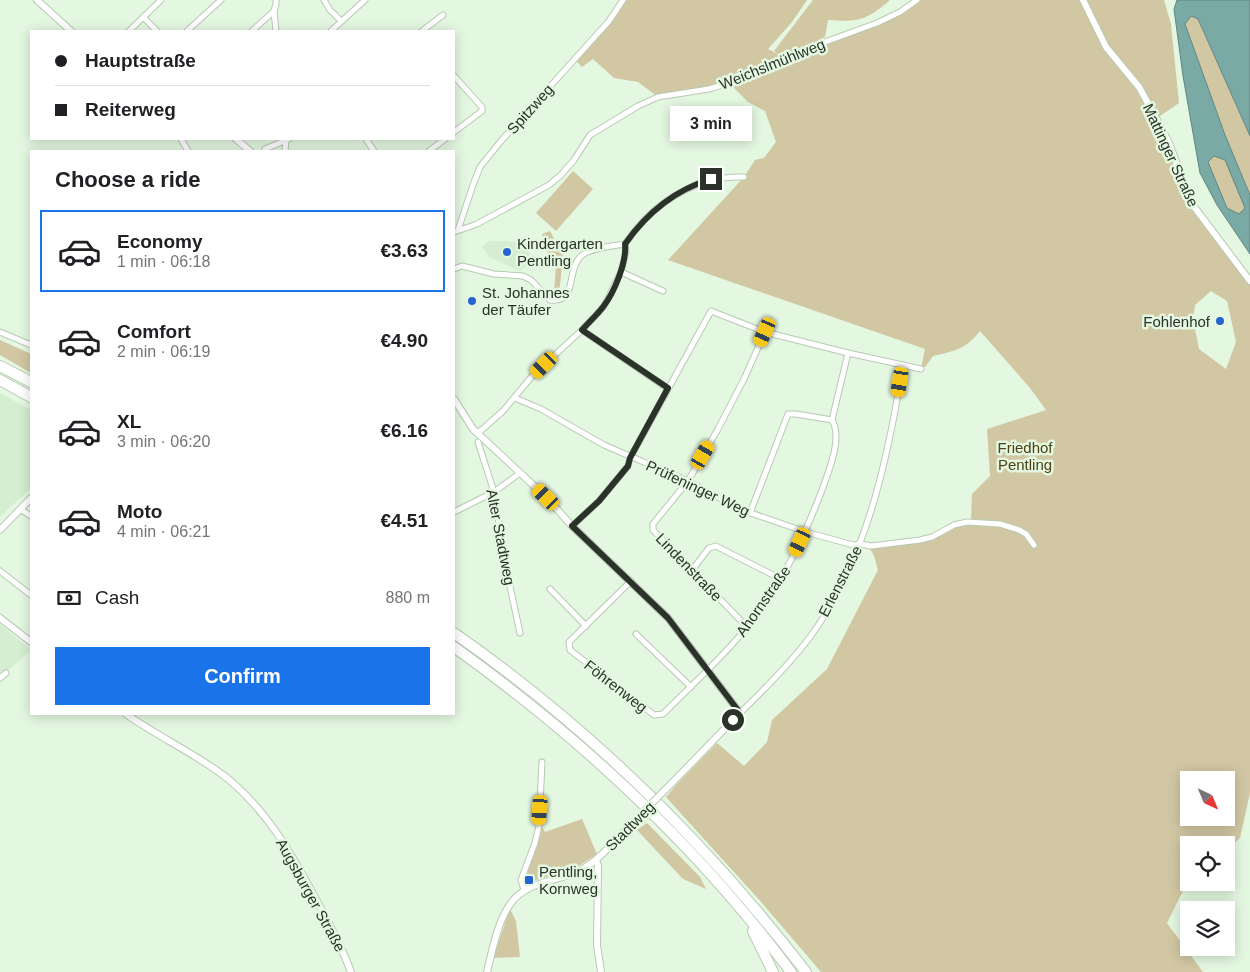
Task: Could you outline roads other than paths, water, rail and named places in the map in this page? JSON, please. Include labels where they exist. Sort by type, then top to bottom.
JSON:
[{"type":"highway","points":[[0,366],[30,381]]},
{"type":"highway","points":[[0,380],[30,395]]},
{"type":"highway","points":[[455,634],[540,696],[638,783],[734,883],[806,972]]},
{"type":"highway","points":[[455,649],[537,711],[588,754],[641,803],[736,902],[791,972]]},
{"type":"highway","points":[[736,902],[773,972]]},
{"type":"street","points":[[37,0],[69,30]]},
{"type":"street","points":[[130,30],[161,0]]},
{"type":"street","points":[[188,30],[221,0]]},
{"type":"street","points":[[276,0],[274,11],[276,30]]},
{"type":"street","points":[[324,0],[330,10],[341,21]]},
{"type":"street","points":[[332,30],[365,0]]},
{"type":"street","name":"Spitzweg","points":[[456,231],[480,167],[609,21],[624,0]]},
{"type":"street","name":"Weichslmühlweg","points":[[456,231],[477,224],[549,185],[574,160],[590,136],[638,106],[658,97],[709,89],[729,83],[784,57],[877,23],[900,12],[916,0]]},
{"type":"street","name":"Mattinger Straße","points":[[1083,0],[1106,47],[1139,87],[1156,118],[1169,143],[1192,204],[1250,281]]},
{"type":"street","points":[[253,30],[274,11]]},
{"type":"street","points":[[423,30],[443,15]]},
{"type":"street","points":[[143,17],[156,30]]},
{"type":"street","points":[[455,77],[482,107],[482,111],[455,131]]},
{"type":"street","points":[[237,140],[249,150]]},
{"type":"street","points":[[265,149],[285,140]]},
{"type":"street","points":[[430,150],[445,140]]},
{"type":"street","points":[[478,433],[516,398],[533,375],[582,330],[604,306],[621,272],[626,252],[625,244],[632,234],[664,202],[679,192],[711,179],[744,176]]},
{"type":"street","points":[[455,269],[462,266],[494,274],[523,276],[531,280],[550,300],[557,301],[565,298],[569,290],[574,266],[579,257],[586,252],[625,244]]},
{"type":"street","points":[[621,272],[663,291]]},
{"type":"street","points":[[572,526],[599,501],[628,466],[630,458],[711,311],[765,332],[921,369]]},
{"type":"street","points":[[582,330],[668,388]]},
{"type":"street","points":[[0,332],[30,345]]},
{"type":"street","points":[[688,482],[744,379],[765,332]]},
{"type":"street","name":"Ahornstraße","points":[[708,671],[747,627],[781,579],[806,532],[828,471],[836,441],[835,425],[832,420],[848,353]]},
{"type":"street","name":"Erlenstraße","points":[[740,713],[775,679],[810,636],[837,594],[861,544],[885,460],[903,365]]},
{"type":"street","name":"Prüfeninger Weg","points":[[516,398],[541,409],[604,446],[688,482],[750,512],[806,532],[853,545],[871,546],[920,540],[954,525],[967,522],[1000,524],[1026,534],[1034,546]]},
{"type":"street","points":[[455,401],[465,419],[478,433],[546,497],[572,526],[668,618],[740,713]]},
{"type":"street","points":[[750,512],[788,414],[832,420]]},
{"type":"street","name":"Alter Stadtweg","points":[[478,442],[494,492],[506,568],[520,633]]},
{"type":"street","points":[[455,512],[494,492],[520,473]]},
{"type":"street","name":"Lindenstraße","points":[[688,482],[653,524],[653,530],[747,627]]},
{"type":"street","points":[[0,530],[30,499]]},
{"type":"street","points":[[20,509],[30,515]]},
{"type":"street","points":[[692,570],[709,548],[716,546],[781,579]]},
{"type":"street","points":[[0,571],[30,594]]},
{"type":"street","name":"Föhrenweg","points":[[631,581],[570,642],[570,650],[654,715],[663,714],[708,671]]},
{"type":"street","points":[[550,589],[586,626]]},
{"type":"street","points":[[0,618],[30,641]]},
{"type":"street","points":[[636,634],[691,687]]},
{"type":"street","points":[[0,678],[6,673]]},
{"type":"street","name":"Stadtweg","points":[[487,972],[504,914],[510,904],[524,890],[578,871],[596,860],[740,713]]},
{"type":"street","name":"Augsburger Straße","points":[[128,715],[222,775],[242,790],[258,808],[278,833],[298,866],[333,932],[351,972]]},
{"type":"street","points":[[524,890],[521,880],[535,843],[539,826],[542,762]]},
{"type":"street","points":[[596,860],[598,866],[598,945],[601,972]]},
{"type":"water","points":[[1177,0],[1250,0],[1250,136],[1198,19],[1191,16],[1185,24],[1225,135],[1250,195],[1250,254],[1217,205],[1200,173],[1183,76],[1174,9]],"holes":[[[1214,156],[1225,160],[1245,208],[1239,214],[1227,208],[1208,162]]]},
{"type":"place","name":"Kindergarten Pentling","points":[[507,252]]},
{"type":"place","name":"St. Johannes der Täufer","points":[[472,301]]},
{"type":"place","name":"Fohlenhof","points":[[1220,321]]},
{"type":"place","name":"Pentling, Kornweg","points":[[529,880]]},
{"type":"park label","name":"Friedhof Pentling","points":[[1025,456]]}]
